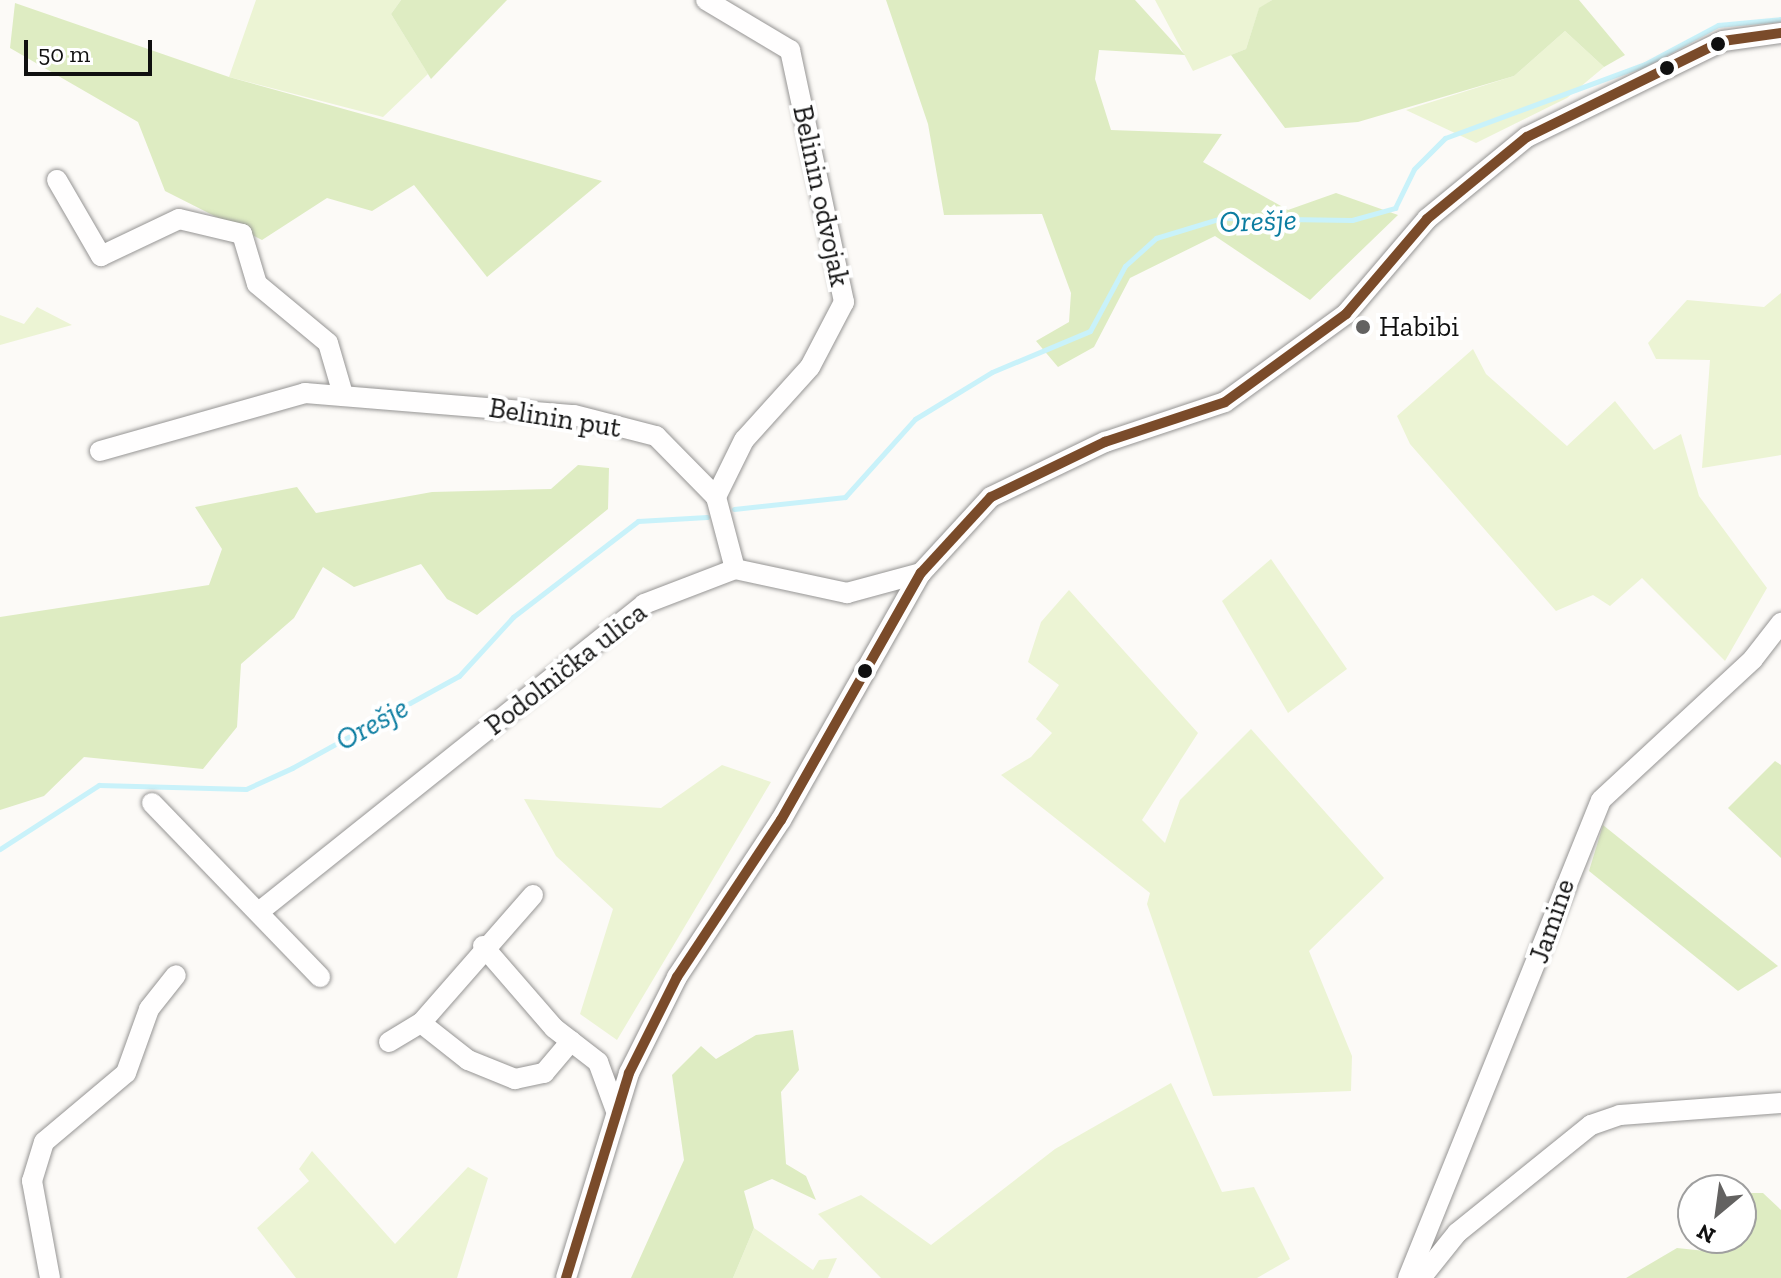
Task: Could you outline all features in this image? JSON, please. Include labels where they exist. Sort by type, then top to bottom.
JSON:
[{"type":"street","name":"Belinin odvojak","points":[[706,0],[790,50],[844,302],[810,367],[744,440],[716,497]]},
{"type":"street","points":[[566,1278],[616,1111],[677,977],[781,820],[921,573],[991,497],[1105,442],[1225,402],[1346,314],[1439,208],[1527,137],[1723,41],[1781,33]]},
{"type":"street","points":[[57,180],[101,256],[179,219],[242,234],[257,284],[328,343],[342,391]]},
{"type":"street","name":"Belinin put","points":[[100,451],[305,393],[342,391],[574,415],[656,436],[716,497],[735,569]]},
{"type":"street","points":[[735,569],[847,593],[921,573]]},
{"type":"street","name":"Podolnička ulica","points":[[260,911],[644,604],[735,569]]},
{"type":"street","name":"Jamine","points":[[1408,1278],[1601,800],[1753,659],[1781,623]]},
{"type":"street","points":[[152,803],[260,911],[320,977]]},
{"type":"street","points":[[389,1042],[421,1023],[483,946],[533,895]]},
{"type":"street","points":[[483,946],[571,1041],[598,1062],[616,1111]]},
{"type":"street","points":[[50,1278],[32,1181],[44,1142],[126,1073],[149,1009],[176,975]]},
{"type":"street","points":[[421,1023],[468,1060],[515,1079],[544,1073],[571,1041]]},
{"type":"street","points":[[1421,1278],[1457,1233],[1591,1125],[1620,1115],[1781,1103]]},
{"type":"green space","points":[[256,0],[401,0],[391,14],[428,74],[383,117],[229,77]]},
{"type":"green space","points":[[401,0],[507,0],[431,79],[391,14]]},
{"type":"green space","points":[[886,0],[1135,0],[1185,55],[1099,50],[1095,79],[1111,130],[1222,134],[1203,162],[1288,210],[1336,193],[1398,215],[1310,300],[1215,236],[1130,278],[1094,347],[1058,367],[1036,341],[1069,322],[1071,293],[1042,214],[944,215],[928,124]]},
{"type":"green space","points":[[1155,0],[1272,0],[1259,9],[1246,49],[1193,71]]},
{"type":"green space","points":[[1272,0],[1579,0],[1625,55],[1604,67],[1565,31],[1514,76],[1358,122],[1285,128],[1231,55],[1246,49],[1259,8]]},
{"type":"green space","points":[[15,3],[229,77],[602,181],[487,277],[414,185],[372,211],[327,198],[262,240],[165,191],[138,122],[10,48]]},
{"type":"green space","points":[[1565,31],[1604,67],[1567,98],[1476,143],[1406,110],[1514,76]]},
{"type":"green space","points":[[1781,293],[1781,455],[1702,468],[1710,360],[1656,359],[1648,343],[1687,300],[1764,307]]},
{"type":"green space","points":[[37,307],[72,325],[0,345],[0,315],[24,324]]},
{"type":"green space","points":[[1473,349],[1486,374],[1567,446],[1615,401],[1654,450],[1681,434],[1699,496],[1767,588],[1725,661],[1642,578],[1610,606],[1593,595],[1556,611],[1410,444],[1397,416]]},
{"type":"green space","points":[[578,465],[609,468],[608,509],[477,615],[447,599],[421,564],[354,587],[323,567],[294,618],[241,664],[237,727],[203,769],[84,757],[44,796],[0,810],[0,617],[209,585],[222,549],[195,507],[297,487],[316,513],[432,492],[551,489]]},
{"type":"green space","points":[[1271,559],[1347,669],[1288,713],[1222,601]]},
{"type":"green space","points":[[1069,590],[1198,733],[1142,820],[1165,843],[1180,800],[1251,729],[1384,878],[1309,951],[1352,1056],[1351,1091],[1213,1096],[1147,904],[1150,893],[1001,775],[1031,757],[1052,733],[1036,719],[1059,685],[1028,662],[1041,622]]},
{"type":"green space","points":[[1775,761],[1781,765],[1781,858],[1728,808]]},
{"type":"green space","points":[[722,765],[771,782],[617,1040],[580,1014],[613,909],[556,856],[524,799],[661,808]]},
{"type":"green space","points":[[1603,825],[1778,966],[1738,991],[1589,871]]},
{"type":"green space","points":[[793,1030],[799,1070],[781,1092],[786,1164],[806,1176],[816,1200],[772,1179],[744,1191],[754,1228],[733,1278],[631,1278],[684,1160],[672,1075],[701,1046],[716,1059],[756,1035]]},
{"type":"green space","points":[[1171,1083],[1222,1192],[1254,1187],[1290,1259],[1257,1278],[881,1278],[818,1214],[861,1195],[931,1245],[1055,1149]]},
{"type":"green space","points":[[312,1151],[395,1244],[468,1167],[488,1178],[457,1278],[296,1278],[257,1228],[309,1181],[299,1169]]},
{"type":"green space","points":[[1757,1193],[1763,1193],[1781,1210],[1781,1278],[1626,1278],[1677,1248],[1677,1254],[1757,1254]]},
{"type":"green space","points":[[754,1228],[813,1270],[819,1260],[837,1258],[828,1278],[733,1278]]},
{"type":"waterway","name":"Orešje","points":[[734,509],[845,497],[915,419],[992,372],[1090,331],[1125,266],[1156,238],[1222,218],[1352,220],[1395,208],[1414,169],[1445,138],[1645,64],[1718,25],[1781,19]]},
{"type":"waterway","name":"Orešje","points":[[0,849],[99,785],[246,789],[292,768],[459,676],[513,617],[638,521],[707,517]]},
{"type":"transit line","points":[[566,1278],[629,1073],[677,977],[781,820],[921,573],[991,497],[1105,442],[1225,402],[1346,314],[1427,219],[1527,137],[1723,41],[1781,33]]},
{"type":"place","name":"Habibi","points":[[1363,327]]}]
